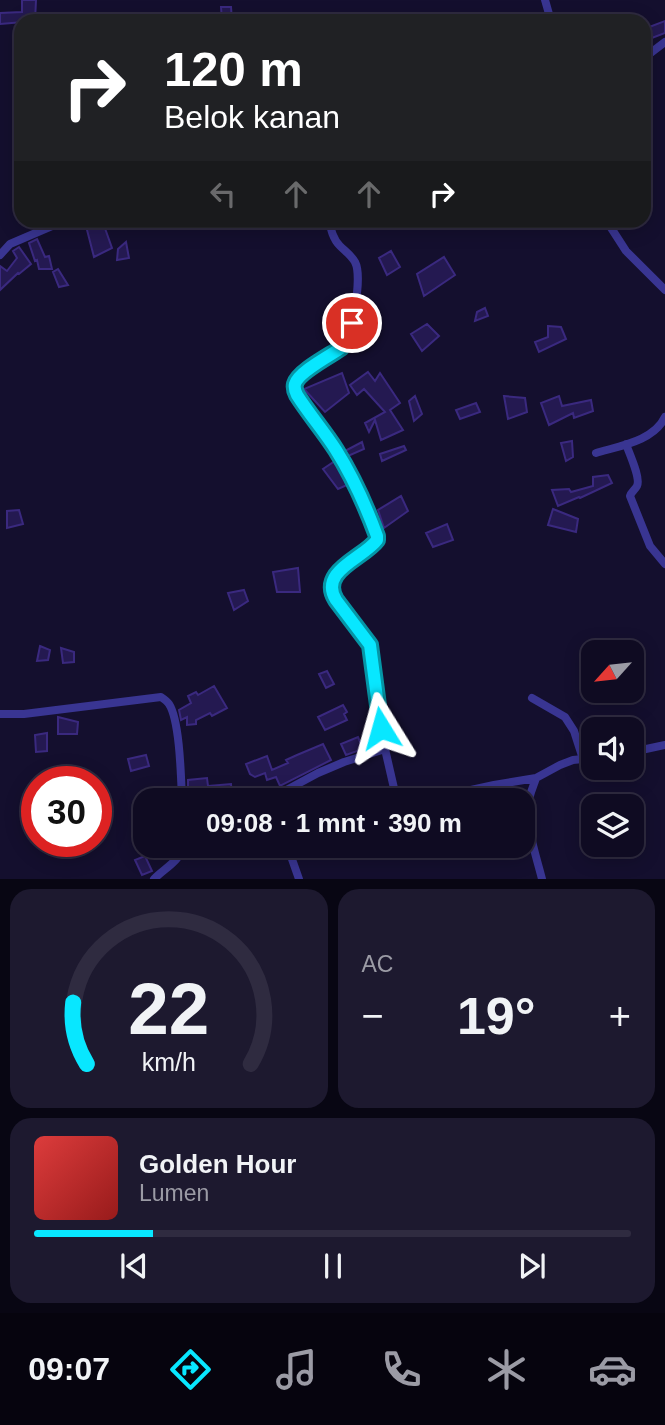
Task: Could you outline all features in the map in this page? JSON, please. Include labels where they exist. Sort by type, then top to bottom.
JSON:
[{"type":"street","points":[[651,53],[665,42]]},
{"type":"street","points":[[0,255],[10,244],[47,228]]},
{"type":"street","points":[[332,228],[336,240],[349,253],[359,272],[352,323],[341,348],[303,373],[294,385],[297,395],[345,464],[377,536],[373,545],[346,563],[334,578],[332,594],[370,645],[377,708],[394,788]]},
{"type":"street","points":[[611,228],[626,251],[665,290]]},
{"type":"street","points":[[596,453],[653,432],[665,418]]},
{"type":"street","points":[[626,444],[638,480],[630,496],[650,546],[665,564]]},
{"type":"street","points":[[0,715],[160,697],[169,705],[175,719],[182,788]]},
{"type":"street","points":[[532,698],[565,717],[574,731],[581,752]]},
{"type":"street","points":[[644,750],[665,746]]},
{"type":"street","points":[[291,788],[344,762],[385,749]]},
{"type":"street","points":[[480,788],[536,778],[560,765],[581,759]]},
{"type":"street","points":[[536,778],[529,802],[530,831],[542,879]]},
{"type":"street","points":[[154,879],[178,858]]},
{"type":"street","points":[[292,858],[299,879]]},
{"type":"building","points":[[22,0],[36,0],[35,14],[14,14],[14,23],[0,24],[0,13],[22,12]]},
{"type":"building","points":[[221,7],[231,7],[232,14],[222,14]]},
{"type":"building","points":[[665,21],[665,33],[651,38],[651,26]]},
{"type":"building","points":[[87,228],[105,228],[112,248],[94,257]]},
{"type":"building","points":[[37,239],[45,257],[49,256],[52,269],[39,269],[37,260],[35,261],[29,243]]},
{"type":"building","points":[[126,242],[129,258],[117,260],[118,249]]},
{"type":"building","points":[[19,247],[31,264],[0,290],[0,266],[7,271],[17,258],[13,251]]},
{"type":"building","points":[[391,251],[400,267],[387,275],[379,258]]},
{"type":"building","points":[[444,257],[455,275],[424,296],[417,274]]},
{"type":"building","points":[[58,269],[68,285],[59,287],[53,272]]},
{"type":"building","points":[[367,300],[379,324],[361,334],[359,323]]},
{"type":"building","points":[[485,308],[488,316],[475,321],[477,312]]},
{"type":"building","points":[[427,324],[439,336],[422,351],[411,334]]},
{"type":"building","points":[[548,326],[561,327],[566,339],[539,352],[535,342],[548,337]]},
{"type":"building","points":[[368,372],[375,381],[380,373],[400,403],[390,410],[403,430],[381,440],[375,420],[369,432],[365,423],[385,412],[364,389],[357,395],[350,385]]},
{"type":"building","points":[[342,373],[349,393],[325,412],[304,389]]},
{"type":"building","points":[[415,396],[422,414],[414,421],[409,401]]},
{"type":"building","points":[[504,396],[525,398],[527,412],[508,419]]},
{"type":"building","points":[[559,396],[562,406],[591,400],[593,411],[574,418],[573,413],[549,425],[541,403]]},
{"type":"building","points":[[476,403],[480,412],[460,419],[456,410]]},
{"type":"building","points":[[572,441],[573,457],[566,461],[561,443]]},
{"type":"building","points":[[362,442],[364,449],[348,456],[345,451]]},
{"type":"building","points":[[404,446],[406,450],[382,461],[380,454]]},
{"type":"building","points":[[335,461],[347,485],[338,489],[323,469]]},
{"type":"building","points":[[608,475],[612,483],[558,506],[552,490],[569,489],[571,492],[593,486],[593,477]]},
{"type":"building","points":[[401,496],[408,511],[384,528],[378,510]]},
{"type":"building","points":[[553,509],[578,519],[576,532],[548,525]]},
{"type":"building","points":[[19,510],[23,524],[7,528],[7,511]]},
{"type":"building","points":[[447,524],[453,540],[433,547],[426,533]]},
{"type":"building","points":[[298,568],[300,592],[277,592],[273,572]]},
{"type":"building","points":[[244,590],[248,601],[234,610],[228,593]]},
{"type":"building","points":[[40,646],[50,650],[48,660],[37,661]]},
{"type":"building","points":[[61,648],[74,652],[74,662],[63,663]]},
{"type":"building","points":[[327,671],[334,684],[326,688],[319,674]]},
{"type":"building","points":[[214,686],[227,708],[196,720],[196,724],[187,725],[187,717],[181,720],[179,710],[191,703],[188,696],[196,692],[198,695]]},
{"type":"building","points":[[343,705],[347,720],[325,730],[318,717]]},
{"type":"building","points":[[58,717],[78,722],[77,734],[58,734]]},
{"type":"building","points":[[47,733],[47,751],[36,752],[35,735]]},
{"type":"building","points":[[358,737],[363,749],[346,755],[341,744]]},
{"type":"building","points":[[323,744],[331,760],[280,786],[276,777],[267,780],[265,773],[255,777],[250,774],[246,764],[267,756],[272,770],[288,763],[286,760]]},
{"type":"building","points":[[146,755],[149,766],[131,771],[128,759]]},
{"type":"building","points":[[207,778],[208,786],[231,784],[231,788],[188,788],[188,780]]},
{"type":"building","points":[[146,858],[152,871],[142,875],[135,860]]},
{"type":"route","points":[[352,323],[341,348],[303,373],[294,385],[297,395],[345,464],[377,536],[373,545],[346,563],[334,578],[332,594],[370,645],[381,728]]}]
